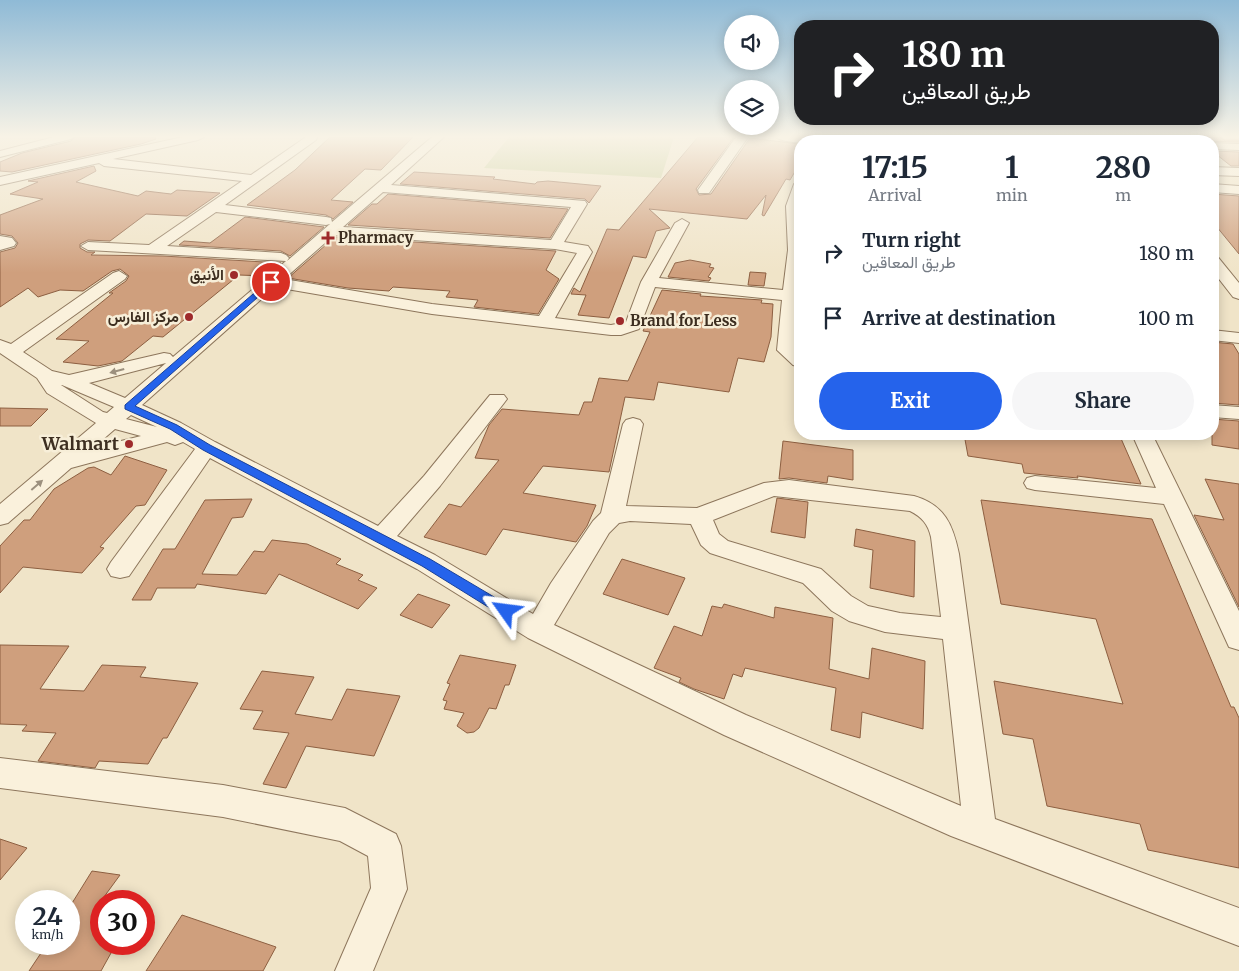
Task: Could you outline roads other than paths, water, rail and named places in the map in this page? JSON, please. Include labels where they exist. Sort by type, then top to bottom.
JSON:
[{"type":"street","points":[[152,250],[248,182]]},
{"type":"street","points":[[121,403],[271,282],[376,182]]},
{"type":"street","points":[[0,517],[59,465],[164,358],[281,258],[329,226],[387,182]]},
{"type":"street","points":[[704,190],[710,182]]},
{"type":"street","points":[[380,188],[580,204],[555,244]]},
{"type":"street","points":[[1219,189],[1239,190]]},
{"type":"street","points":[[1219,193],[1239,194]]},
{"type":"street","points":[[213,208],[329,226],[578,247],[586,252],[544,322]]},
{"type":"street","points":[[271,282],[432,309],[611,330],[629,328],[633,325],[649,282],[682,223]]},
{"type":"street","points":[[0,240],[8,240],[9,243],[0,246]]},
{"type":"street","points":[[88,246],[281,258]]},
{"type":"street","points":[[1219,269],[1239,294]]},
{"type":"street","points":[[119,276],[6,349],[45,376],[54,389],[104,419],[164,437],[202,444]]},
{"type":"street","points":[[649,282],[794,296]]},
{"type":"street","points":[[794,307],[786,350],[794,356]]},
{"type":"street","points":[[1219,336],[1239,338]]},
{"type":"street","points":[[69,381],[114,372],[164,358]]},
{"type":"street","points":[[45,376],[69,381],[174,427],[202,444],[426,562],[538,630],[735,725],[980,830],[1239,927]]},
{"type":"street","points":[[381,538],[432,481],[497,399]]},
{"type":"street","points":[[1219,412],[1239,413]]},
{"type":"street","points":[[0,498],[104,419]]},
{"type":"street","points":[[538,630],[560,590],[601,527],[612,516],[633,424]]},
{"type":"street","points":[[59,465],[164,437]]},
{"type":"street","points":[[1145,440],[1239,639]]},
{"type":"street","points":[[120,570],[202,444]]},
{"type":"street","points":[[1035,483],[1172,497]]},
{"type":"street","points":[[612,516],[630,513],[699,516],[772,488],[789,488],[914,504],[927,509],[941,524],[947,554],[980,830]]},
{"type":"street","points":[[699,516],[710,539],[718,547],[812,576],[824,584],[846,607],[889,622],[956,629]]},
{"type":"street","points":[[0,773],[223,801],[345,825],[384,846],[389,889],[354,971]]},
{"type":"place","name":"Pharmacy","points":[[328,238]]},
{"type":"place","name":"الأنيق","points":[[234,275]]},
{"type":"place","name":"مركز الفارس","points":[[189,317]]},
{"type":"place","name":"Brand for Less","points":[[620,321]]},
{"type":"place","name":"Walmart","points":[[129,444]]}]
